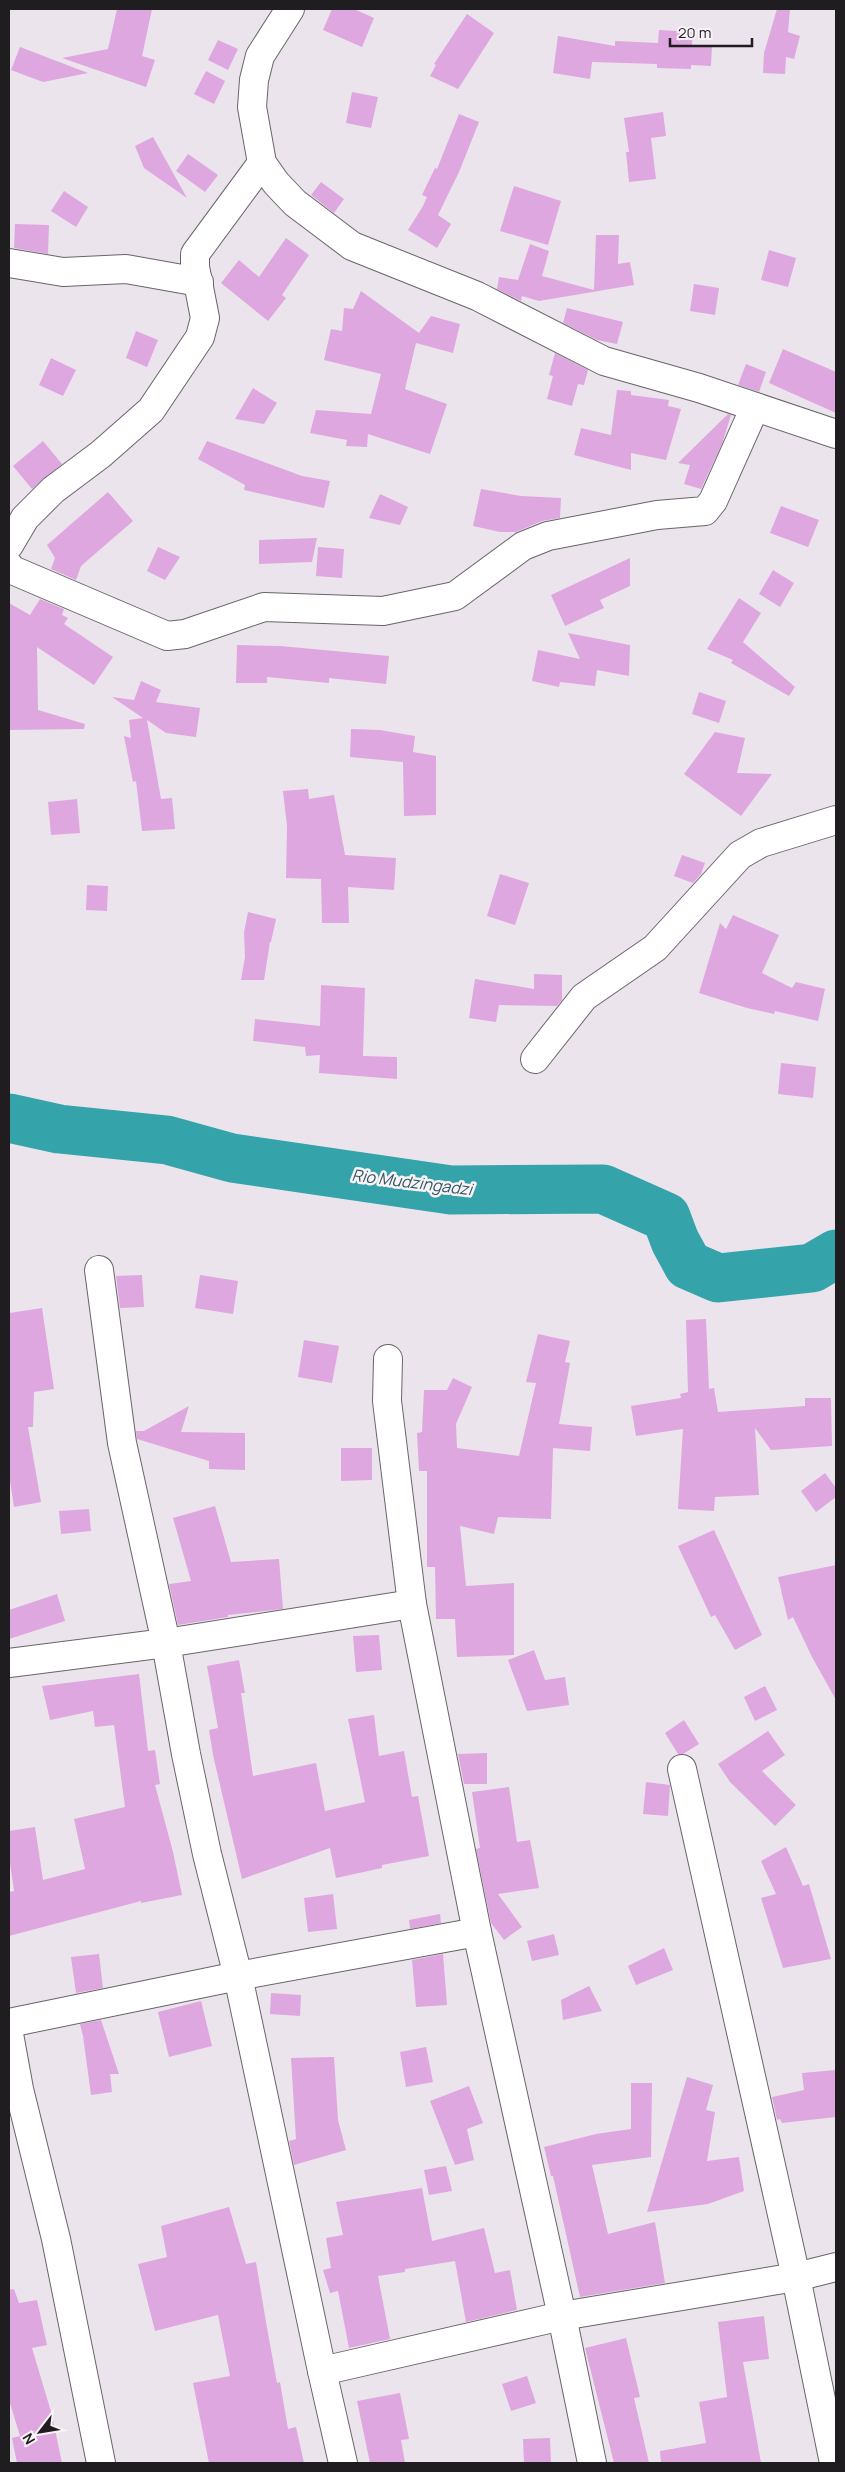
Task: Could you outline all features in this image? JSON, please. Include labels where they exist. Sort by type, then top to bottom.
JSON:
[{"type":"street","points":[[290,9],[260,56],[254,80],[252,107],[262,163],[276,183],[295,203],[352,246],[477,296],[604,361],[699,388],[836,434]]},
{"type":"street","points":[[9,545],[24,518],[53,490],[101,454],[151,410],[200,337],[205,318],[195,267],[196,254],[262,163]]},
{"type":"street","points":[[9,263],[63,272],[126,269],[199,282]]},
{"type":"street","points":[[9,566],[10,569],[37,581],[167,636],[185,634],[264,607],[383,612],[455,596],[523,546],[548,536],[656,515],[705,511],[713,501],[755,407]]},
{"type":"street","points":[[535,1059],[584,997],[655,948],[740,856],[761,843],[836,820]]},
{"type":"street","points":[[99,1270],[122,1443],[166,1642],[205,1845],[238,1976],[343,2463]]},
{"type":"street","points":[[388,1359],[387,1401],[412,1604],[477,1932],[562,2316],[592,2463]]},
{"type":"street","points":[[9,1662],[166,1642],[412,1604]]},
{"type":"street","points":[[682,1769],[796,2277],[834,2463]]},
{"type":"street","points":[[9,2023],[238,1976],[477,1932]]},
{"type":"street","points":[[9,2034],[19,2089],[58,2248],[101,2463]]},
{"type":"street","points":[[322,2371],[562,2316],[796,2277],[836,2267]]},
{"type":"building","points":[[117,9],[152,9],[142,56],[155,60],[146,87],[62,58],[108,49]]},
{"type":"building","points":[[332,9],[354,9],[374,18],[362,47],[323,30]]},
{"type":"building","points":[[777,9],[790,9],[788,32],[800,36],[794,59],[786,57],[785,74],[763,73],[764,53]]},
{"type":"building","points":[[467,14],[494,33],[458,89],[430,76],[436,65],[434,64]]},
{"type":"building","points":[[659,30],[693,32],[692,45],[712,46],[711,66],[691,65],[691,69],[657,68],[657,64],[592,62],[590,79],[553,73],[558,36],[615,46],[615,41],[658,43]]},
{"type":"building","points":[[218,40],[238,49],[228,70],[208,60]]},
{"type":"building","points":[[20,47],[88,73],[43,82],[11,70]]},
{"type":"building","points":[[206,71],[225,81],[214,104],[194,94]]},
{"type":"building","points":[[352,92],[378,97],[371,128],[346,123]]},
{"type":"building","points":[[663,112],[666,136],[651,138],[656,179],[629,182],[626,152],[629,152],[624,118]]},
{"type":"building","points":[[459,114],[479,122],[459,172],[438,215],[451,224],[437,248],[408,230],[427,197],[422,195],[435,168],[437,169]]},
{"type":"building","points":[[153,137],[187,198],[144,168],[135,146]]},
{"type":"building","points":[[188,154],[218,175],[205,192],[176,171]]},
{"type":"building","points":[[321,182],[344,199],[334,213],[311,195]]},
{"type":"building","points":[[514,186],[561,201],[548,245],[500,231]]},
{"type":"building","points":[[64,191],[88,207],[76,227],[51,211]]},
{"type":"building","points":[[15,224],[49,225],[48,254],[14,248]]},
{"type":"building","points":[[596,235],[619,235],[618,264],[630,262],[634,285],[539,301],[522,296],[521,301],[497,289],[499,277],[518,280],[530,244],[549,251],[542,276],[594,290]]},
{"type":"building","points":[[286,238],[309,255],[282,295],[286,298],[268,321],[221,283],[239,260],[259,277]]},
{"type":"building","points":[[769,250],[796,258],[788,287],[761,280]]},
{"type":"building","points":[[694,284],[719,288],[715,315],[690,311]]},
{"type":"building","points":[[361,291],[419,333],[431,316],[460,324],[453,353],[416,343],[405,389],[447,404],[430,454],[368,434],[367,447],[346,446],[347,440],[310,433],[316,410],[371,414],[381,374],[324,360],[331,329],[342,331],[344,308],[353,309]]},
{"type":"building","points":[[567,308],[623,322],[617,344],[597,340],[563,323]]},
{"type":"building","points":[[136,331],[158,340],[147,367],[126,358]]},
{"type":"building","points":[[783,349],[836,372],[836,413],[769,383]]},
{"type":"building","points":[[555,353],[588,370],[584,385],[578,384],[572,406],[547,399],[553,376],[549,375]]},
{"type":"building","points":[[51,358],[76,370],[63,396],[39,385]]},
{"type":"building","points":[[746,364],[766,372],[759,392],[738,385]]},
{"type":"building","points":[[253,388],[277,403],[264,424],[235,419]]},
{"type":"building","points":[[617,390],[631,391],[631,395],[669,400],[668,406],[681,409],[666,460],[631,453],[631,470],[574,455],[581,428],[611,435]]},
{"type":"building","points":[[728,414],[731,415],[722,444],[701,489],[684,484],[690,465],[678,463]]},
{"type":"building","points":[[43,441],[62,464],[32,489],[13,466]]},
{"type":"building","points":[[207,441],[302,476],[330,481],[324,508],[244,490],[245,485],[198,459]]},
{"type":"building","points":[[481,489],[521,496],[561,498],[560,518],[542,521],[516,532],[500,532],[473,526]]},
{"type":"building","points":[[108,492],[133,521],[81,566],[76,580],[51,569],[55,558],[47,545]]},
{"type":"building","points":[[380,494],[408,507],[400,525],[369,518]]},
{"type":"building","points":[[781,506],[819,520],[808,547],[770,533]]},
{"type":"building","points":[[317,538],[312,562],[259,564],[259,540]]},
{"type":"building","points":[[158,547],[180,557],[165,580],[147,571]]},
{"type":"building","points":[[318,547],[344,549],[342,578],[316,576]]},
{"type":"building","points":[[630,558],[630,586],[600,600],[604,608],[565,626],[551,595]]},
{"type":"building","points":[[773,570],[794,583],[780,607],[759,594]]},
{"type":"building","points":[[739,598],[761,613],[743,642],[795,687],[789,696],[731,663],[733,660],[707,649]]},
{"type":"building","points":[[40,599],[64,609],[62,615],[68,618],[64,624],[113,657],[94,685],[37,647],[38,710],[85,724],[84,729],[9,730],[9,603],[30,615]]},
{"type":"building","points":[[568,633],[630,645],[629,676],[597,670],[595,686],[560,682],[559,687],[532,681],[538,650],[580,659]]},
{"type":"building","points":[[237,645],[280,646],[389,656],[386,684],[329,678],[329,683],[267,677],[267,683],[236,683]]},
{"type":"building","points":[[141,681],[161,690],[156,702],[200,708],[196,737],[166,733],[147,720],[161,799],[172,798],[175,829],[142,831],[136,781],[133,782],[124,736],[131,738],[129,720],[143,718],[112,697],[134,700]]},
{"type":"building","points":[[699,692],[726,701],[719,723],[692,714]]},
{"type":"building","points":[[351,729],[380,730],[415,736],[413,752],[436,756],[436,815],[404,816],[403,762],[350,757]]},
{"type":"building","points":[[715,732],[745,738],[737,773],[772,774],[741,816],[684,774]]},
{"type":"building","points":[[308,789],[309,799],[334,795],[345,855],[396,858],[394,890],[348,887],[349,923],[322,923],[321,879],[286,878],[287,826],[283,791]]},
{"type":"building","points":[[77,799],[80,833],[51,835],[48,802]]},
{"type":"building","points":[[682,855],[705,863],[701,874],[693,883],[674,876]]},
{"type":"building","points":[[500,874],[529,883],[515,925],[487,916]]},
{"type":"building","points":[[87,885],[108,886],[107,911],[86,910]]},
{"type":"building","points":[[248,912],[276,919],[264,980],[241,980],[245,957],[244,932]]},
{"type":"building","points":[[733,915],[779,935],[762,973],[792,988],[796,982],[825,989],[818,1021],[775,1011],[774,1014],[747,1008],[699,993],[720,923],[726,929]]},
{"type":"building","points":[[534,974],[562,975],[562,1000],[557,1006],[499,1005],[496,1022],[469,1018],[475,979],[534,989]]},
{"type":"building","points":[[321,985],[365,988],[363,1056],[397,1057],[397,1079],[319,1073],[320,1055],[306,1056],[305,1047],[253,1041],[255,1019],[320,1026]]},
{"type":"building","points":[[781,1063],[816,1067],[813,1098],[778,1094]]},
{"type":"building","points":[[142,1275],[144,1307],[120,1308],[116,1276]]},
{"type":"building","points":[[200,1275],[238,1281],[233,1314],[195,1308]]},
{"type":"building","points":[[42,1308],[54,1389],[34,1392],[33,1427],[28,1427],[41,1502],[14,1507],[9,1475],[9,1313]]},
{"type":"building","points":[[706,1319],[709,1389],[714,1388],[718,1412],[805,1406],[805,1398],[831,1398],[832,1446],[771,1450],[755,1428],[759,1495],[715,1497],[714,1511],[678,1509],[683,1429],[636,1436],[631,1406],[681,1398],[680,1394],[688,1392],[686,1320]]},
{"type":"building","points":[[538,1334],[570,1341],[565,1362],[570,1363],[559,1424],[592,1427],[590,1451],[553,1448],[551,1519],[498,1517],[494,1534],[460,1526],[466,1586],[514,1583],[514,1655],[457,1657],[455,1619],[436,1619],[435,1567],[427,1567],[427,1471],[419,1471],[417,1433],[422,1432],[424,1390],[447,1390],[453,1378],[472,1387],[456,1424],[457,1448],[519,1456],[536,1383],[526,1382]]},
{"type":"building","points":[[304,1340],[339,1346],[332,1383],[298,1377]]},
{"type":"building","points":[[189,1406],[181,1432],[245,1433],[245,1470],[209,1469],[209,1461],[137,1439],[136,1431],[144,1431]]},
{"type":"building","points":[[341,1448],[372,1448],[372,1480],[341,1481]]},
{"type":"building","points":[[825,1473],[836,1488],[836,1497],[816,1512],[801,1491]]},
{"type":"building","points":[[215,1506],[231,1562],[279,1559],[283,1609],[228,1615],[228,1617],[178,1625],[169,1584],[191,1581],[173,1518]]},
{"type":"building","points":[[89,1509],[91,1531],[61,1534],[59,1511]]},
{"type":"building","points":[[714,1530],[762,1635],[735,1650],[715,1615],[711,1617],[678,1546]]},
{"type":"building","points":[[836,1565],[836,1700],[812,1657],[793,1617],[788,1620],[778,1577]]},
{"type":"building","points":[[57,1594],[65,1621],[9,1639],[9,1610]]},
{"type":"building","points":[[379,1635],[382,1670],[356,1672],[353,1636]]},
{"type":"building","points":[[534,1650],[545,1680],[565,1677],[569,1705],[527,1711],[508,1660]]},
{"type":"building","points":[[239,1660],[245,1693],[241,1693],[253,1776],[316,1763],[325,1811],[365,1802],[348,1719],[374,1715],[379,1756],[404,1751],[412,1797],[418,1796],[429,1856],[382,1865],[382,1868],[336,1878],[330,1848],[242,1879],[213,1755],[209,1730],[218,1728],[207,1666]]},
{"type":"building","points":[[139,1674],[148,1751],[155,1750],[160,1784],[155,1785],[173,1852],[182,1895],[141,1903],[141,1901],[9,1936],[9,1892],[14,1891],[9,1856],[9,1831],[35,1827],[43,1880],[85,1869],[74,1819],[125,1807],[114,1725],[95,1727],[93,1711],[50,1720],[42,1686]]},
{"type":"building","points":[[765,1686],[777,1710],[755,1721],[744,1697]]},
{"type":"building","points":[[684,1720],[699,1744],[683,1754],[678,1754],[665,1733]]},
{"type":"building","points":[[768,1731],[785,1755],[762,1771],[796,1805],[775,1826],[730,1782],[718,1764]]},
{"type":"building","points":[[487,1753],[487,1784],[464,1784],[458,1754]]},
{"type":"building","points":[[646,1782],[670,1785],[668,1816],[643,1814]]},
{"type":"building","points":[[509,1787],[517,1842],[530,1840],[539,1888],[498,1894],[522,1927],[504,1940],[491,1923],[476,1849],[480,1848],[472,1792]]},
{"type":"building","points":[[786,1847],[803,1886],[809,1884],[831,1959],[783,1968],[761,1898],[776,1894],[761,1861]]},
{"type":"building","points":[[333,1894],[337,1929],[308,1932],[304,1898]]},
{"type":"building","points":[[440,1914],[441,1923],[410,1929],[409,1920]]},
{"type":"building","points":[[554,1934],[559,1955],[532,1961],[527,1941]]},
{"type":"building","points":[[664,1948],[673,1970],[636,1985],[628,1966]]},
{"type":"building","points":[[99,1954],[103,1988],[76,1993],[71,1957]]},
{"type":"building","points":[[443,1954],[447,2005],[416,2007],[412,1960]]},
{"type":"building","points":[[589,1986],[602,2011],[563,2020],[561,2000]]},
{"type":"building","points":[[271,1993],[301,1995],[300,2016],[270,2014]]},
{"type":"building","points":[[201,2001],[212,2046],[169,2057],[158,2012]]},
{"type":"building","points":[[101,2020],[119,2074],[110,2074],[112,2092],[91,2095],[80,2024]]},
{"type":"building","points":[[426,2047],[433,2082],[406,2087],[400,2052]]},
{"type":"building","points":[[334,2057],[338,2120],[346,2150],[294,2165],[289,2141],[296,2139],[291,2058]]},
{"type":"building","points":[[836,2070],[836,2117],[782,2123],[780,2119],[777,2120],[772,2097],[804,2090],[802,2073]]},
{"type":"building","points":[[687,2077],[713,2085],[706,2110],[715,2112],[707,2161],[739,2157],[744,2191],[708,2204],[647,2212]]},
{"type":"building","points":[[631,2083],[652,2083],[651,2157],[592,2165],[608,2234],[655,2222],[665,2283],[580,2297],[553,2176],[551,2176],[544,2147],[596,2134],[631,2129]]},
{"type":"building","points":[[469,2086],[483,2123],[467,2129],[474,2160],[455,2165],[430,2101]]},
{"type":"building","points":[[446,2166],[452,2191],[429,2195],[424,2170]]},
{"type":"building","points":[[422,2188],[432,2241],[484,2228],[495,2273],[510,2270],[517,2310],[466,2322],[455,2261],[405,2269],[405,2272],[378,2276],[390,2339],[349,2348],[338,2291],[330,2293],[323,2270],[331,2268],[326,2238],[343,2235],[336,2202]]},
{"type":"building","points":[[229,2207],[246,2264],[256,2262],[277,2383],[280,2382],[288,2429],[296,2427],[304,2463],[209,2463],[193,2383],[230,2376],[218,2315],[155,2331],[138,2264],[167,2257],[161,2226]]},
{"type":"building","points":[[14,2289],[19,2303],[37,2300],[47,2345],[32,2348],[52,2415],[62,2463],[17,2463],[12,2438],[20,2436],[9,2400],[9,2290]]},
{"type":"building","points":[[764,2316],[769,2359],[743,2362],[761,2463],[661,2463],[660,2451],[706,2443],[699,2402],[727,2397],[718,2322]]},
{"type":"building","points":[[626,2338],[640,2397],[634,2398],[649,2463],[614,2463],[585,2348]]},
{"type":"building","points":[[527,2376],[536,2403],[511,2411],[502,2384]]},
{"type":"building","points":[[400,2393],[409,2439],[401,2440],[405,2463],[370,2463],[357,2401]]},
{"type":"building","points":[[550,2438],[551,2463],[524,2463],[523,2439]]},
{"type":"waterway","name":"Rio Mudzingadzi","points":[[9,1118],[59,1129],[167,1140],[232,1158],[451,1190],[603,1189],[666,1217],[675,1241],[688,1265],[718,1278],[812,1268],[836,1254]]}]
